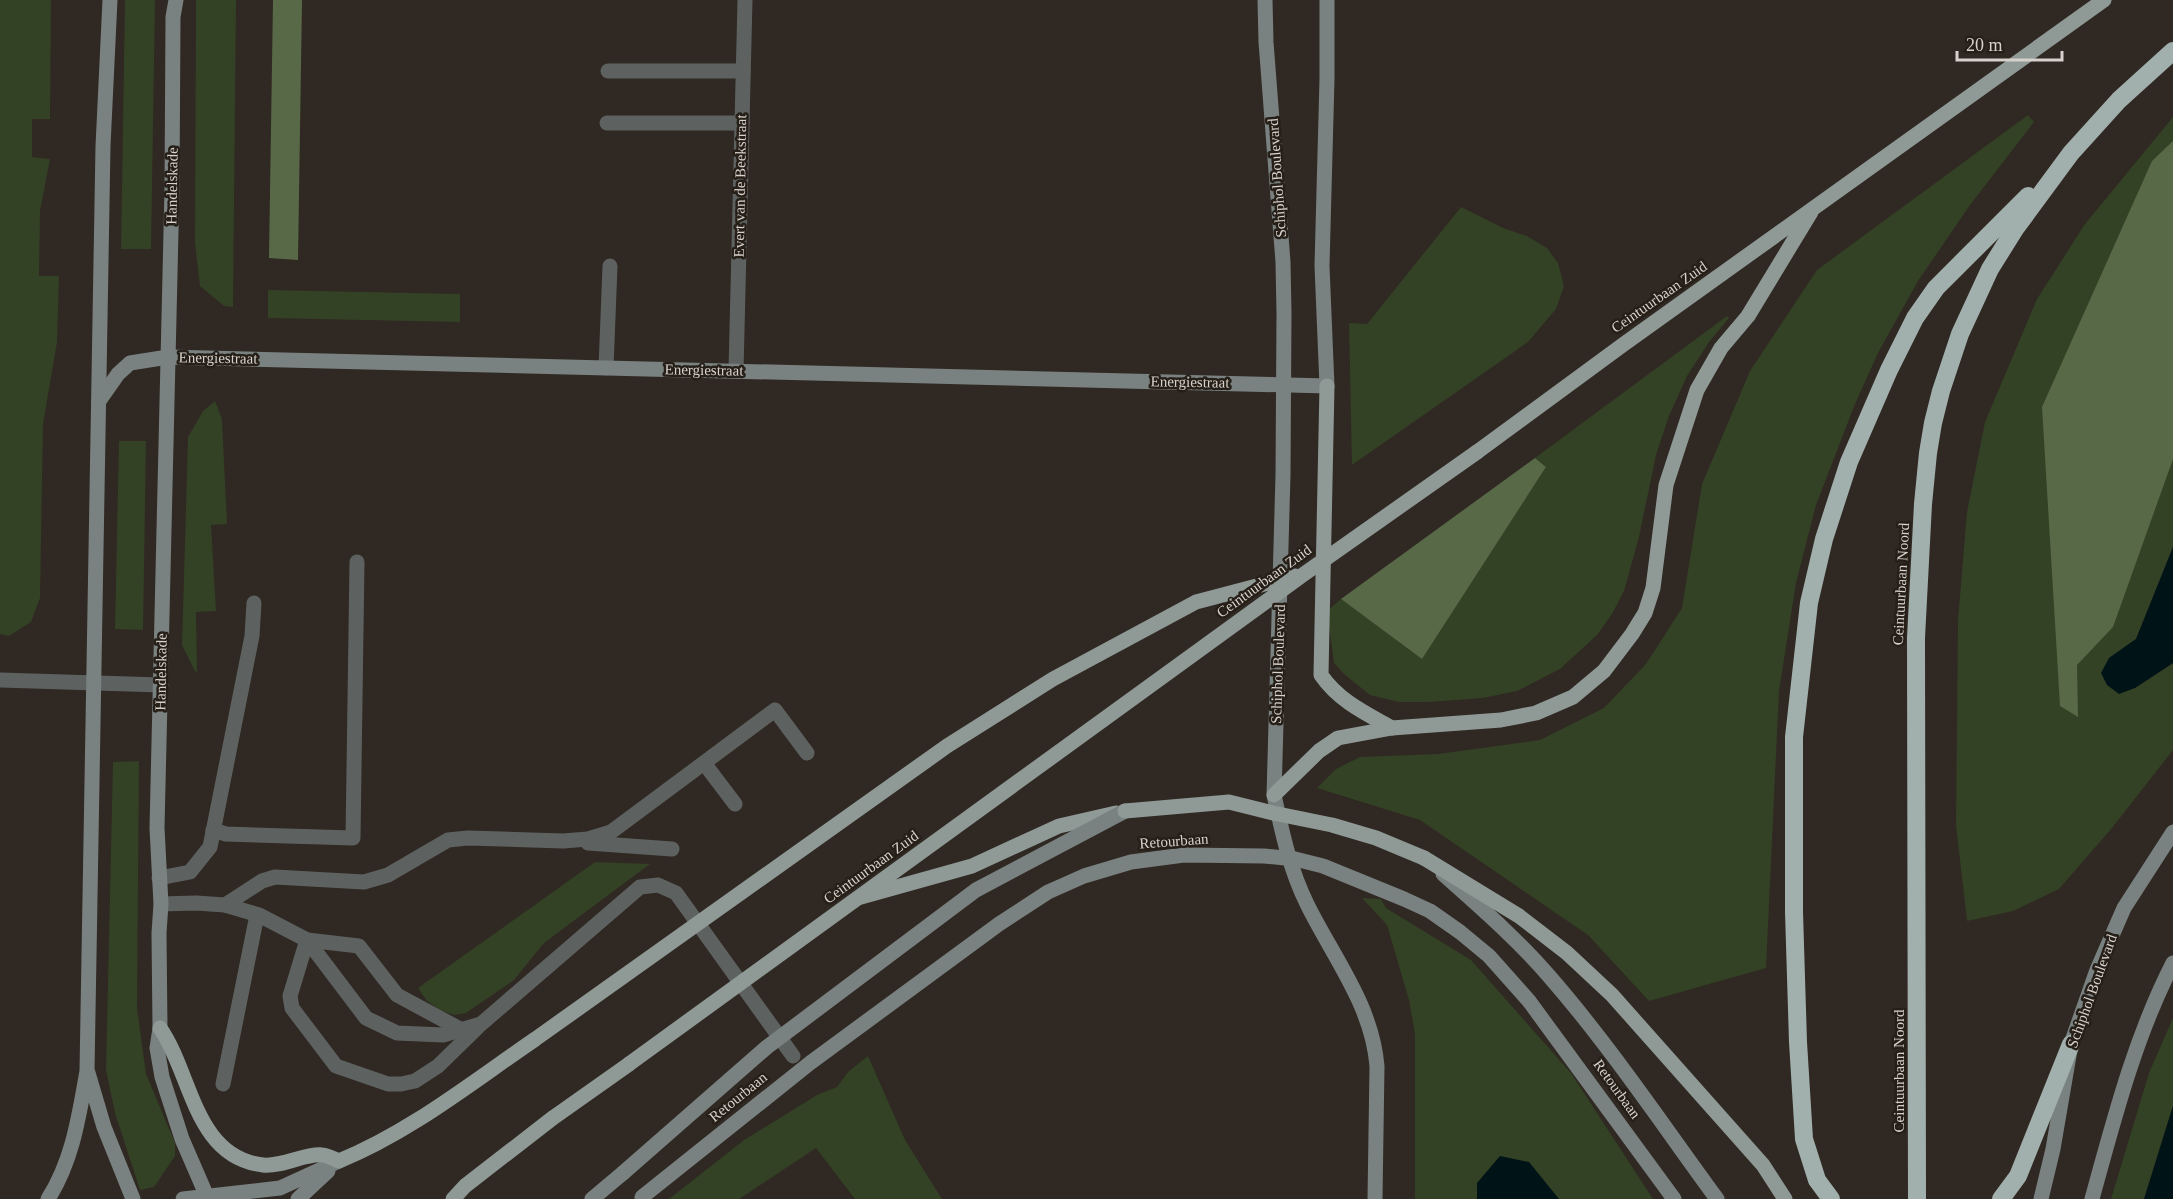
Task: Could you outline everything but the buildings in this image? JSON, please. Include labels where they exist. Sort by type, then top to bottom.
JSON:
[{"type":"highway","name":"Ceintuurbaan Noord","points":[[1917,1199],[1916,638],[1923,504],[1933,423],[1960,334],[1990,269],[2015,229],[2071,153],[2119,100],[2173,51]]},
{"type":"highway","points":[[1831,1199],[1817,1180],[1804,1139],[1797,1042],[1794,737],[1809,603],[1824,539],[1849,462],[1889,370],[1915,318],[1936,288],[2071,153]]},
{"type":"highway","points":[[2001,1199],[2018,1176],[2071,1044]]},
{"type":"main road","name":"Ceintuurbaan Zuid","points":[[451,1199],[572,1104],[861,897],[1304,574],[2104,0]]},
{"type":"main road","points":[[1274,795],[1319,751],[1338,738],[1392,728],[1501,720],[1536,713],[1573,697],[1604,671],[1645,613],[1653,588],[1666,485],[1697,390],[1721,348],[1748,316],[1811,212]]},
{"type":"main road","points":[[1327,387],[1322,675],[1331,690],[1344,700],[1392,728]]},
{"type":"main road","points":[[160,1028],[172,1045],[198,1113],[213,1137],[227,1149],[242,1159],[266,1165],[320,1154],[339,1161],[400,1131],[534,1040],[947,746],[1053,679],[1196,602],[1304,574]]},
{"type":"main road","name":"Retourbaan","points":[[861,897],[972,866],[1059,826],[1125,811],[1229,802],[1365,834],[1424,858],[1519,916],[1567,954],[1612,995],[1763,1166],[1785,1199]]},
{"type":"street","points":[[48,1199],[58,1184],[75,1134],[87,1071],[103,146],[110,0]]},
{"type":"street","name":"Handelskade","points":[[176,0],[173,17],[157,828],[161,904],[160,1028],[157,1048],[162,1077],[182,1139],[207,1198]]},
{"type":"street","name":"Evert van de Beekstraat","points":[[736,371],[745,0]]},
{"type":"street","name":"Schiphol Boulevard","points":[[1265,0],[1266,42],[1283,262],[1283,474],[1274,795],[1294,875],[1318,927],[1367,1017],[1376,1048],[1375,1199]]},
{"type":"street","points":[[1325,2],[1327,79],[1323,266],[1327,387]]},
{"type":"street","points":[[608,71],[743,71]]},
{"type":"street","points":[[607,123],[742,123]]},
{"type":"street","points":[[606,368],[610,266]]},
{"type":"street","name":"Energiestraat","points":[[99,401],[118,374],[130,363],[168,357],[1327,387]]},
{"type":"street","points":[[213,830],[226,834],[353,838],[357,562]]},
{"type":"street","points":[[159,878],[190,872],[210,847],[252,636],[254,603]]},
{"type":"street","points":[[0,680],[161,686]]},
{"type":"street","points":[[563,841],[588,839],[611,832],[776,710],[807,753]]},
{"type":"street","points":[[704,763],[735,804]]},
{"type":"street","points":[[592,1199],[766,1047],[976,890],[1125,811]]},
{"type":"street","name":"Schiphol Boulevard","points":[[2041,1199],[2053,1149],[2071,1044],[2097,970],[2124,908],[2173,832]]},
{"type":"street","points":[[225,905],[262,881],[275,877],[364,882],[388,874],[448,840],[468,838],[563,841],[672,849]]},
{"type":"street","name":"Retourbaan","points":[[641,1198],[810,1063],[999,924],[1048,892],[1084,876],[1131,862],[1184,855],[1264,856],[1295,859],[1323,866],[1430,911],[1460,932],[1489,956],[1529,1001],[1674,1199]]},
{"type":"street","name":"Retourbaan","points":[[1424,858],[1501,925],[1549,976],[1615,1060],[1717,1199]]},
{"type":"street","points":[[307,940],[290,996],[292,1008],[336,1066],[388,1084],[415,1082],[438,1066],[481,1024],[640,888],[658,885],[676,893],[793,1056]]},
{"type":"street","points":[[161,904],[225,905],[257,915],[307,940],[359,946],[397,995],[462,1030]]},
{"type":"street","points":[[223,1084],[257,915]]},
{"type":"street","points":[[307,940],[366,1018],[397,1033],[443,1035],[481,1024]]},
{"type":"street","points":[[2092,1199],[2121,1095],[2156,997],[2173,963]]},
{"type":"street","points":[[87,1071],[104,1127],[133,1199]]},
{"type":"street","points":[[183,1199],[280,1188],[339,1161]]},
{"type":"street","points":[[298,1199],[339,1161]]},
{"type":"green space","points":[[0,0],[51,0],[50,119],[32,119],[32,157],[50,159],[40,211],[39,276],[59,276],[57,342],[43,424],[40,598],[31,622],[9,636],[0,634]]},
{"type":"green space","points":[[125,0],[155,0],[151,249],[121,249]]},
{"type":"green space","points":[[196,0],[236,0],[233,307],[224,306],[200,286],[195,243]]},
{"type":"green space","points":[[273,0],[302,0],[298,260],[269,258]]},
{"type":"green space","points":[[2028,115],[2034,122],[1970,205],[1918,281],[1879,351],[1855,404],[1816,505],[1796,583],[1779,691],[1766,968],[1649,1001],[1588,935],[1420,820],[1317,788],[1336,769],[1360,757],[1438,754],[1540,740],[1604,708],[1646,664],[1682,608],[1702,484],[1750,371],[1817,270]]},
{"type":"green space","points":[[2173,117],[2173,547],[2136,639],[2109,658],[2135,688],[2173,663],[2173,750],[2112,828],[2059,889],[2013,911],[1967,921],[1956,825],[1958,620],[1967,512],[1985,422],[2037,299],[2085,224]]},
{"type":"green space","points":[[2173,141],[2173,459],[2113,627],[2077,665],[2078,717],[2060,706],[2042,407],[2152,161]]},
{"type":"green space","points":[[1461,207],[1503,228],[1527,236],[1547,248],[1558,263],[1564,286],[1556,309],[1528,342],[1352,465],[1349,323],[1367,324]]},
{"type":"green space","points":[[268,290],[460,294],[460,322],[268,318]]},
{"type":"green space","points":[[1727,316],[1729,318],[1709,342],[1687,376],[1669,416],[1656,455],[1639,537],[1624,591],[1612,614],[1597,635],[1560,669],[1517,691],[1483,698],[1399,702],[1370,695],[1334,663],[1327,611],[1341,599],[1422,658],[1546,467],[1535,458]]},
{"type":"green space","points":[[215,401],[222,419],[227,524],[211,525],[216,611],[196,612],[197,672],[182,645],[188,437],[203,411]]},
{"type":"green space","points":[[119,441],[146,441],[143,630],[115,629]]},
{"type":"green space","points":[[1535,458],[1546,467],[1422,659],[1341,599]]},
{"type":"green space","points":[[139,761],[137,1008],[146,1074],[175,1143],[175,1156],[154,1187],[140,1190],[115,1113],[106,1070],[113,762]]},
{"type":"green space","points":[[595,862],[650,864],[544,943],[514,980],[466,1013],[454,1015],[440,1010],[427,1001],[418,988]]},
{"type":"green space","points":[[1362,898],[1381,899],[1386,908],[1471,960],[1571,1073],[1653,1199],[1415,1199],[1415,1034],[1409,1000],[1387,925]]},
{"type":"green space","points":[[2173,1018],[2173,1106],[2144,1199],[2111,1199],[2149,1073]]},
{"type":"green space","points":[[868,1056],[905,1140],[942,1199],[855,1199],[816,1148],[739,1199],[669,1199],[744,1140],[817,1095],[837,1087],[848,1072]]},
{"type":"shaded area","points":[[2173,547],[2173,663],[2135,688],[2119,694],[2107,685],[2101,673],[2109,658],[2136,639]]},
{"type":"shaded area","points":[[2173,1106],[2173,1199],[2144,1199]]},
{"type":"shaded area","points":[[1500,1156],[1529,1162],[1559,1199],[1477,1199],[1477,1183]]}]
